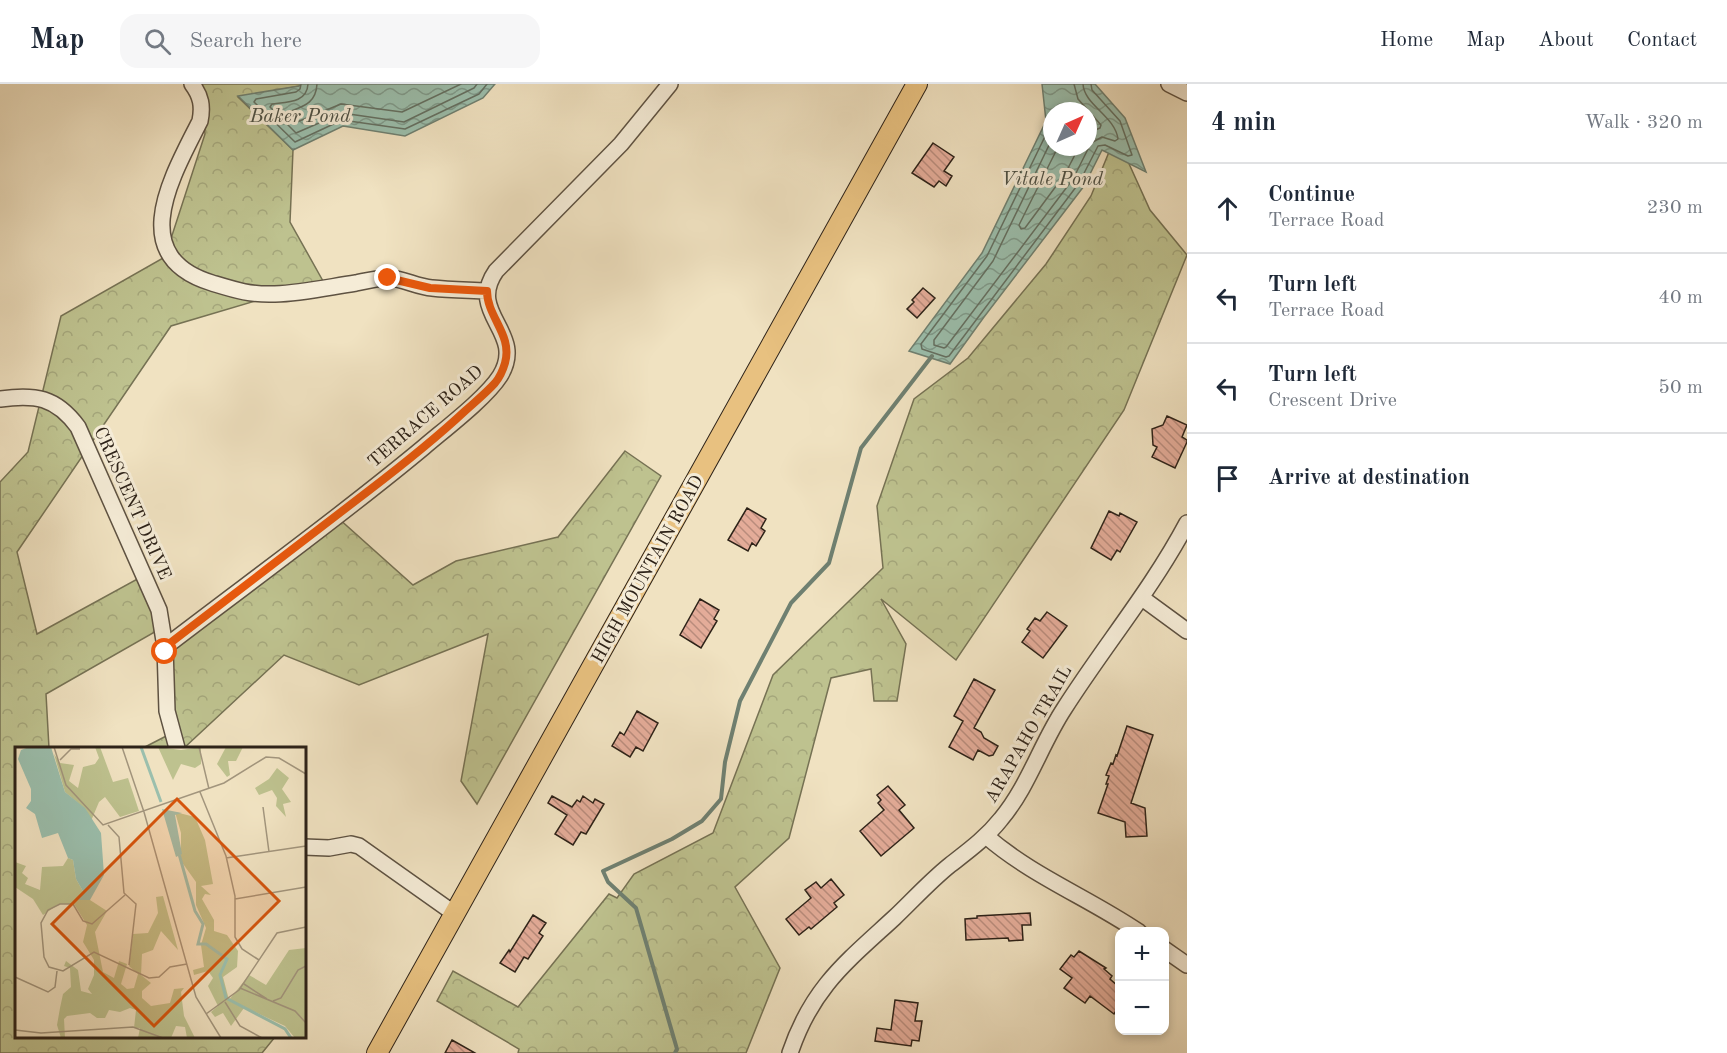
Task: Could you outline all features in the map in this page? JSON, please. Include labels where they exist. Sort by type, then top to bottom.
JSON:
[{"type":"main road","name":"HIGH MOUNTAIN ROAD","points":[[377,1053],[917,84]]},
{"type":"street","points":[[192,84],[201,100],[202,110],[200,121],[170,182],[164,200],[162,233],[166,246],[180,267],[191,276],[240,293],[274,294],[388,278],[430,288],[487,291],[496,271],[621,144],[670,84]]},
{"type":"street","points":[[1169,84],[1187,93]]},
{"type":"street","name":"TERRACE ROAD","points":[[165,647],[399,468],[494,384],[506,361],[506,348],[504,334],[490,312],[487,291]]},
{"type":"street","name":"CRESCENT DRIVE","points":[[0,399],[34,397],[49,401],[61,408],[78,426],[159,610],[165,647]]},
{"type":"street","name":"ARAPAHO TRAIL","points":[[790,1053],[807,1011],[833,975],[950,865],[986,836],[1002,818],[1019,794],[1061,712],[1089,669],[1142,598],[1187,523]]},
{"type":"street","points":[[1142,598],[1187,632]]},
{"type":"street","points":[[165,647],[167,711],[177,747]]},
{"type":"street","points":[[986,836],[1025,866],[1072,891],[1131,927]]},
{"type":"street","points":[[306,847],[329,848],[351,844],[359,846],[455,914]]},
{"type":"street","points":[[1169,952],[1187,965]]},
{"type":"green space","points":[[193,84],[300,84],[300,86],[238,97],[293,150],[290,222],[323,281],[171,326],[17,552],[37,634],[141,577],[167,625],[46,694],[49,747],[15,747],[15,1038],[274,1038],[262,1053],[0,1053],[0,482],[28,452],[61,316],[165,257],[205,134],[201,91]]},
{"type":"green space","points":[[1116,135],[1150,210],[1187,255],[1124,410],[956,660],[881,599],[906,644],[897,701],[874,701],[871,669],[831,678],[789,838],[735,887],[780,968],[746,1053],[518,1053],[519,1049],[437,1001],[453,971],[518,1007],[609,894],[617,898],[634,874],[713,833],[773,675],[883,568],[877,506],[914,399],[968,358],[1046,264],[1091,196]]},
{"type":"green space","points":[[625,451],[661,476],[477,804],[461,781],[488,634],[359,685],[284,655],[185,747],[145,747],[176,731],[168,652],[338,518],[413,585],[456,561],[558,537]]},
{"type":"water","name":"Baker Pond","points":[[300,84],[495,84],[483,98],[405,136],[343,126],[293,150],[238,96]]},
{"type":"water","name":"Vitale Pond","points":[[1042,84],[1095,84],[1125,118],[1146,172],[1102,150],[1084,186],[950,364],[909,351],[982,253],[1043,127],[1043,156],[1097,156],[1097,102],[1044,102]]},
{"type":"building","points":[[933,143],[954,157],[944,171],[952,176],[946,186],[939,181],[934,187],[912,173]]},
{"type":"building","points":[[923,288],[935,298],[917,318],[907,309]]},
{"type":"building","points":[[1167,416],[1187,425],[1182,437],[1187,442],[1175,468],[1152,457],[1157,447],[1153,445],[1152,429],[1163,425]]},
{"type":"building","points":[[747,508],[766,519],[761,528],[765,531],[756,546],[752,543],[748,551],[728,540]]},
{"type":"building","points":[[1109,511],[1119,516],[1120,513],[1137,522],[1120,552],[1117,550],[1111,560],[1091,548]]},
{"type":"building","points":[[700,599],[719,610],[714,619],[717,621],[701,648],[680,635]]},
{"type":"building","points":[[1047,612],[1067,626],[1043,658],[1022,642],[1035,618],[1040,621]]},
{"type":"building","points":[[974,679],[995,690],[974,728],[981,732],[984,738],[998,746],[993,755],[989,756],[978,750],[973,760],[949,747],[963,721],[954,716]]},
{"type":"building","points":[[637,711],[658,723],[643,751],[636,747],[630,757],[612,746],[620,732],[624,735]]},
{"type":"building","points":[[1127,726],[1153,735],[1131,803],[1145,808],[1147,836],[1126,837],[1125,822],[1098,813],[1108,784],[1106,784],[1109,776],[1106,775],[1117,756]]},
{"type":"building","points":[[888,786],[905,805],[899,810],[914,828],[881,856],[860,831],[884,810],[878,803],[881,800],[877,795]]},
{"type":"building","points":[[552,796],[572,807],[577,800],[580,802],[583,796],[593,803],[595,799],[604,804],[586,834],[581,832],[573,845],[555,834],[567,815],[548,803]]},
{"type":"building","points":[[831,879],[844,895],[834,903],[837,907],[811,929],[809,927],[799,935],[786,919],[811,898],[805,890],[816,882],[821,888]]},
{"type":"building","points":[[1030,913],[1031,925],[1022,925],[1023,940],[1009,941],[1008,938],[966,940],[965,919],[977,918],[977,916]]},
{"type":"building","points":[[533,915],[546,923],[539,933],[543,936],[528,959],[524,957],[515,972],[500,963],[509,950],[510,952]]},
{"type":"building","points":[[1079,951],[1106,968],[1104,969],[1112,976],[1110,979],[1115,983],[1114,1014],[1090,996],[1085,1003],[1064,988],[1072,978],[1060,969],[1071,955],[1074,957]]},
{"type":"building","points":[[895,1000],[918,1003],[915,1021],[922,1021],[919,1041],[912,1040],[911,1046],[875,1041],[877,1028],[891,1030]]},
{"type":"building","points":[[452,1040],[475,1053],[445,1053]]},
{"type":"waterway","points":[[675,1053],[677,1049],[636,908],[608,882],[603,871],[672,839],[702,821],[721,799],[725,762],[740,701],[791,603],[829,563],[861,448],[932,356]]},
{"type":"route","points":[[165,652],[165,647],[399,468],[494,384],[501,373],[506,361],[504,334],[490,312],[487,291],[430,288],[388,278]]}]
